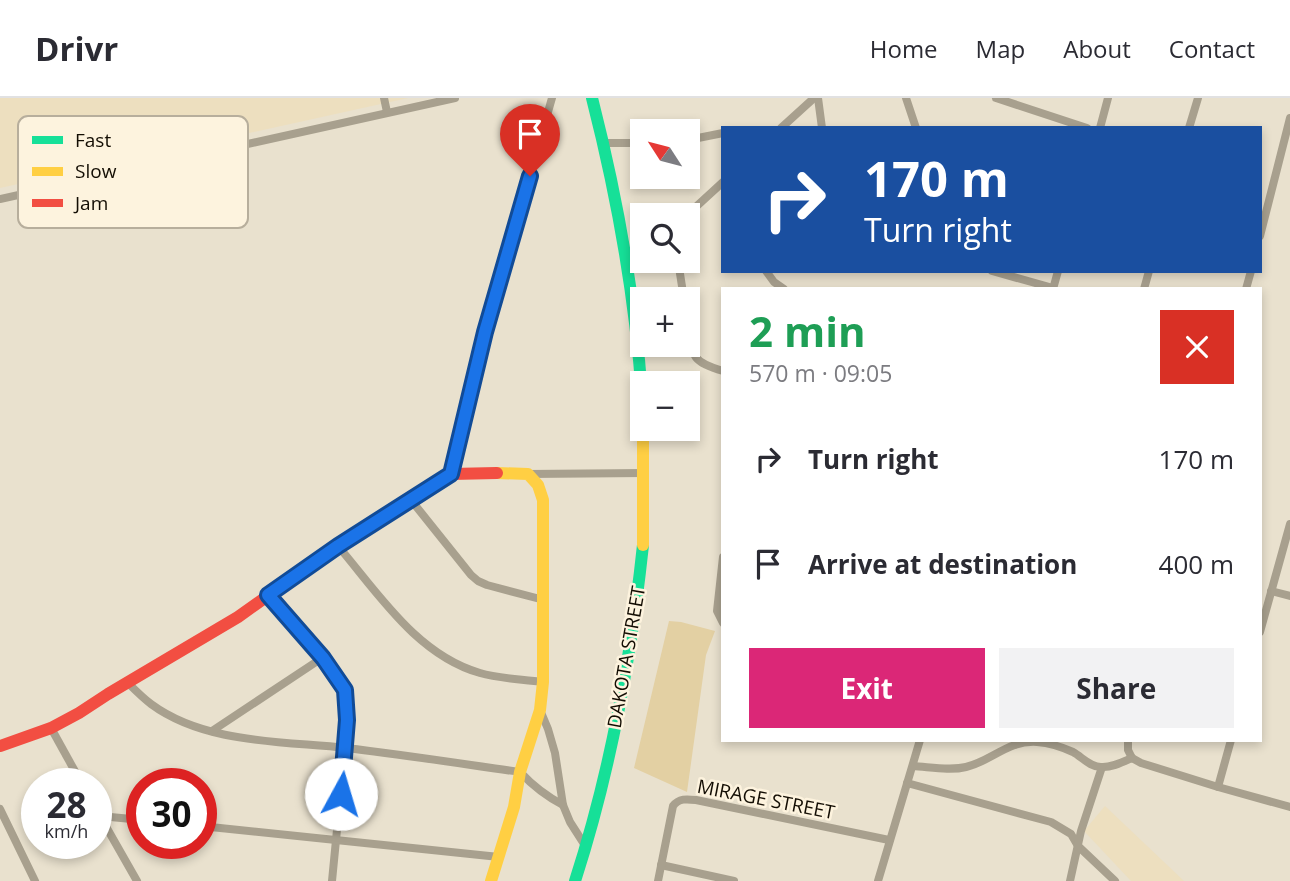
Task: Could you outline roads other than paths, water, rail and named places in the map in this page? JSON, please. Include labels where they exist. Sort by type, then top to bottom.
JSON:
[{"type":"street","points":[[384,98],[387,112]]},
{"type":"street","points":[[248,143],[455,98]]},
{"type":"street","points":[[451,474],[485,332],[552,98]]},
{"type":"street","points":[[592,98],[623,232],[640,371]]},
{"type":"street","points":[[783,126],[816,98],[822,126]]},
{"type":"street","points":[[906,98],[915,126]]},
{"type":"street","points":[[996,98],[1021,102],[1082,126]]},
{"type":"street","points":[[1101,126],[1108,98]]},
{"type":"street","points":[[1190,126],[1198,98]]},
{"type":"street","points":[[1262,228],[1290,118]]},
{"type":"street","points":[[700,138],[721,133]]},
{"type":"street","points":[[604,143],[630,143]]},
{"type":"street","points":[[700,203],[721,184]]},
{"type":"street","points":[[0,199],[18,195]]},
{"type":"street","points":[[767,273],[781,287]]},
{"type":"street","points":[[999,273],[1046,287]]},
{"type":"street","points":[[695,357],[708,367],[721,370]]},
{"type":"street","name":"DAKOTA STREET","points":[[575,881],[606,767],[631,641],[643,545],[643,441]]},
{"type":"street","points":[[0,746],[65,721],[238,617],[338,546],[451,474],[644,473]]},
{"type":"street","points":[[491,881],[514,807],[520,772],[540,710],[543,682],[543,500],[538,485],[528,474]]},
{"type":"street","points":[[411,500],[478,581],[544,600]]},
{"type":"street","points":[[1262,625],[1290,524]]},
{"type":"street","points":[[338,546],[413,634],[432,649],[477,672],[543,682]]},
{"type":"street","points":[[721,575],[717,611],[721,618]]},
{"type":"street","points":[[1271,591],[1290,596]]},
{"type":"street","points":[[268,595],[323,658],[345,690],[345,748],[332,881]]},
{"type":"street","points":[[212,731],[323,658]]},
{"type":"street","points":[[128,683],[151,704],[172,716],[212,731],[277,743],[345,748],[520,772],[532,785],[563,804]]},
{"type":"street","points":[[540,710],[555,753],[563,804],[570,822],[586,847]]},
{"type":"street","points":[[51,728],[73,768]]},
{"type":"street","points":[[878,881],[919,742]]},
{"type":"street","points":[[913,766],[965,767],[1013,743],[1038,742],[1062,747],[1092,765],[1102,767],[1132,758]]},
{"type":"street","points":[[1128,742],[1132,758],[1141,763],[1290,807]]},
{"type":"street","points":[[1218,787],[1230,742]]},
{"type":"street","points":[[1070,881],[1102,767]]},
{"type":"street","points":[[907,783],[1051,822],[1071,834],[1078,846],[1115,881]]},
{"type":"street","name":"MIRAGE STREET","points":[[657,881],[673,806],[684,799],[889,840]]},
{"type":"street","points":[[0,809],[36,881]]},
{"type":"street","points":[[217,828],[499,857]]},
{"type":"street","points":[[0,834],[10,830]]},
{"type":"street","points":[[112,837],[137,881]]},
{"type":"street","points":[[660,865],[734,881]]}]
